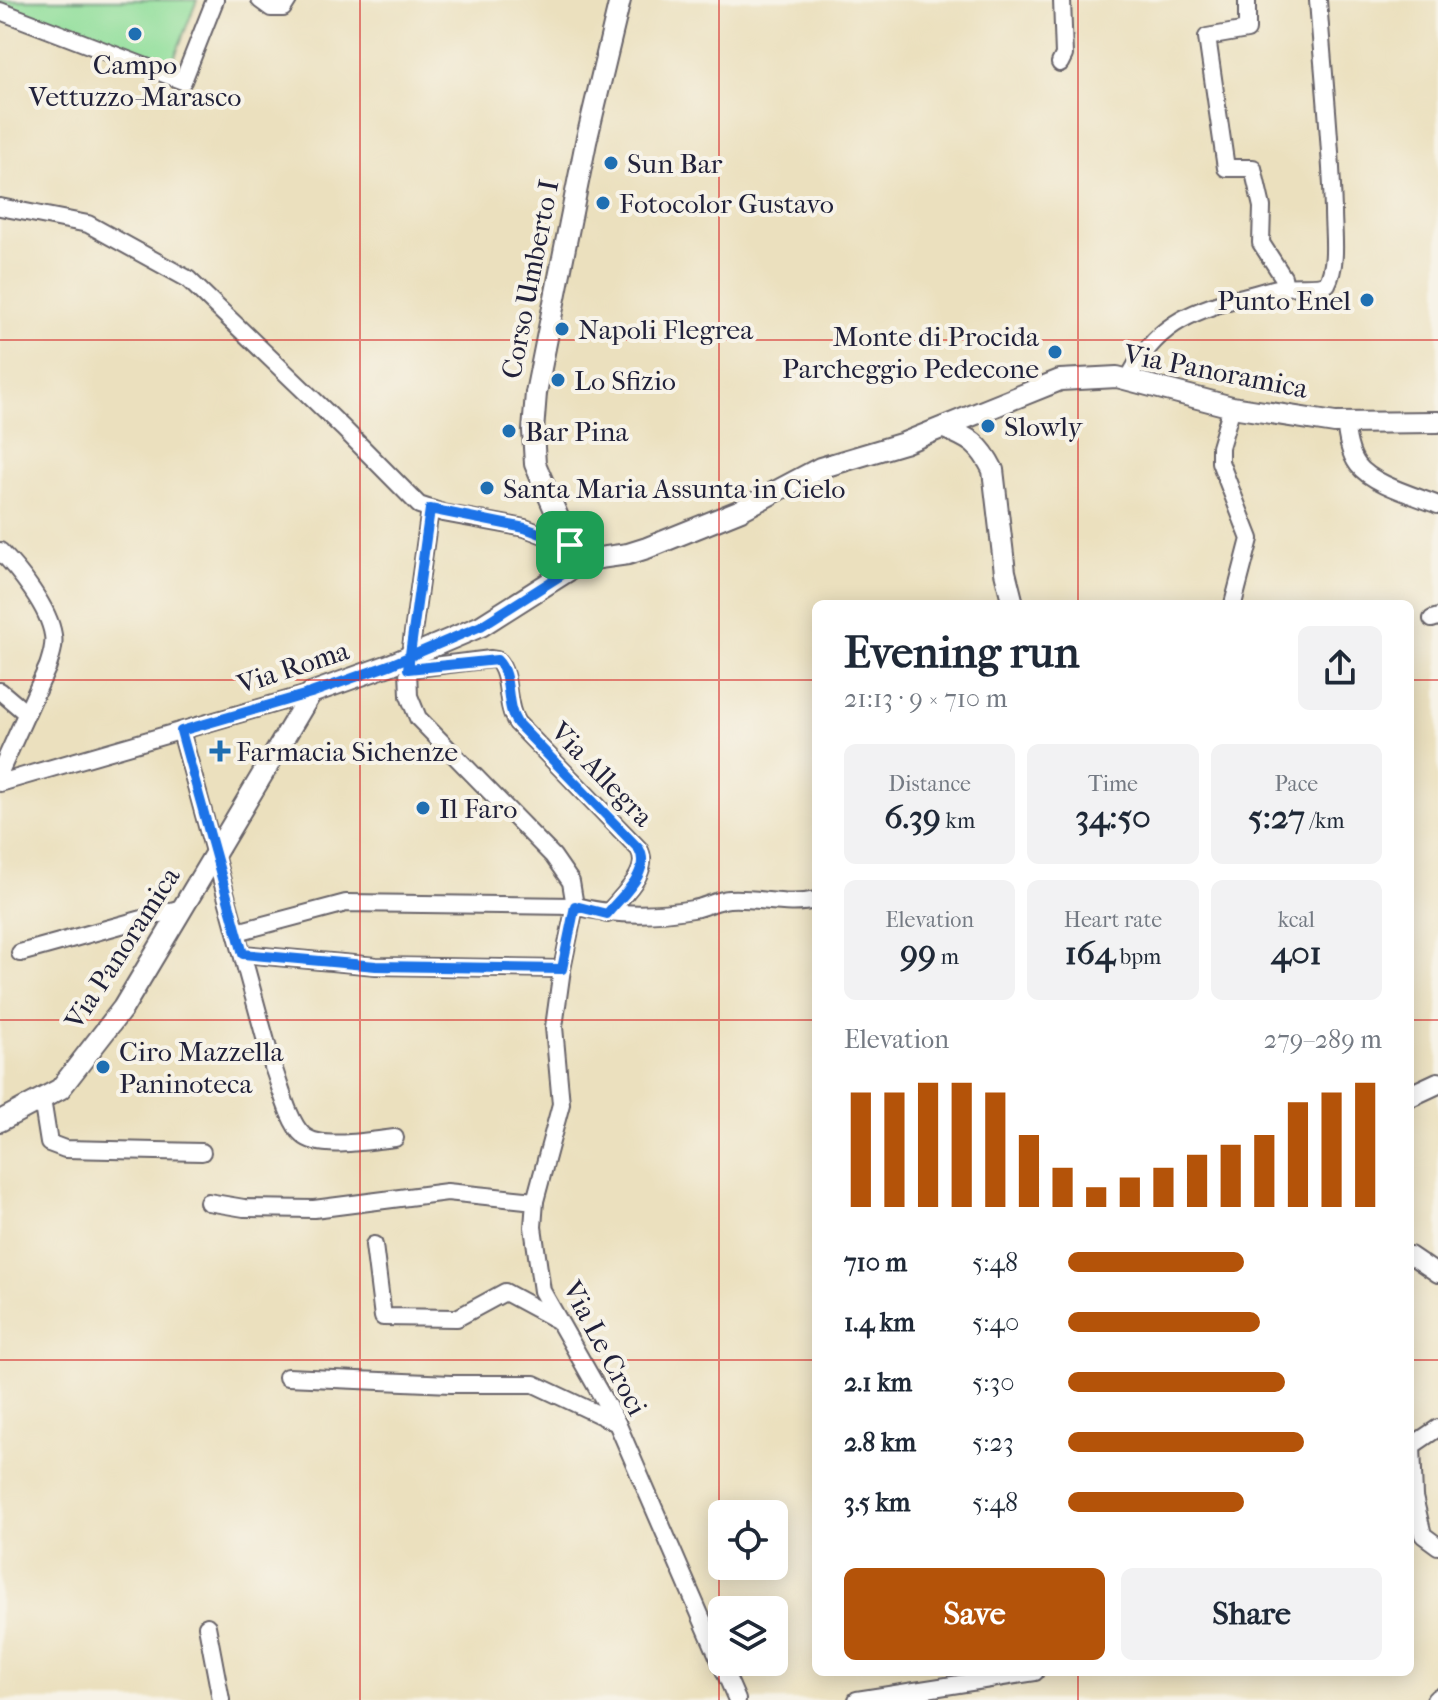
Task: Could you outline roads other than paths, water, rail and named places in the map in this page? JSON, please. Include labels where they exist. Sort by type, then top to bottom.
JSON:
[{"type":"street","points":[[0,11],[183,81],[215,0]]},
{"type":"street","points":[[260,0],[271,8],[283,8],[288,0]]},
{"type":"street","name":"Corso Umberto I","points":[[585,560],[570,545],[535,464],[533,431],[536,393],[586,142],[620,0]]},
{"type":"street","points":[[1060,63],[1064,55],[1062,0]]},
{"type":"street","points":[[1247,0],[1247,30],[1207,37],[1226,168],[1253,168],[1262,207],[1261,243],[1283,277],[1285,287]]},
{"type":"street","points":[[1128,380],[1136,364],[1162,332],[1185,316],[1207,307],[1285,287],[1319,287],[1327,284],[1332,275],[1332,181],[1318,0]]},
{"type":"street","points":[[0,207],[88,224],[188,279],[419,505],[525,528],[570,545]]},
{"type":"street","name":"Via Panoramica","points":[[585,560],[647,548],[741,510],[820,468],[904,443],[1026,391],[1060,380],[1117,377],[1232,407],[1319,420],[1438,422]]},
{"type":"street","points":[[1232,407],[1220,447],[1220,462],[1250,539],[1234,600]]},
{"type":"street","points":[[1319,420],[1334,429],[1348,444],[1359,467],[1381,482],[1438,505]]},
{"type":"street","points":[[1345,422],[1348,444]]},
{"type":"street","points":[[944,428],[969,438],[985,454],[993,470],[1005,572],[1012,600]]},
{"type":"street","points":[[1376,494],[1399,489]]},
{"type":"street","points":[[430,509],[400,666],[409,696],[418,718],[553,856],[571,882],[575,906]]},
{"type":"street","points":[[0,551],[38,599],[53,633],[48,666],[0,772]]},
{"type":"street","name":"Via Roma","points":[[0,783],[400,666],[434,646],[481,626],[585,560]]},
{"type":"street","name":"Via Allegra","points":[[400,666],[491,659],[504,667],[512,716],[517,723],[639,849],[644,858],[642,870],[607,914]]},
{"type":"street","points":[[0,691],[26,713]]},
{"type":"street","name":"Via Panoramica","points":[[0,1121],[60,1089],[123,1008],[311,693]]},
{"type":"street","points":[[181,731],[273,1067],[291,1116],[303,1136],[321,1144],[395,1138]]},
{"type":"street","points":[[237,932],[346,903],[575,906],[607,914],[660,915],[727,899],[766,902],[812,900]]},
{"type":"street","name":"Via Le Croci","points":[[575,906],[554,1027],[561,1104],[535,1201],[533,1227],[542,1291],[617,1423],[737,1700]]},
{"type":"street","points":[[20,953],[182,908]]},
{"type":"street","points":[[243,954],[376,966],[562,969]]},
{"type":"street","points":[[1414,1094],[1438,1083]]},
{"type":"street","points":[[42,1099],[49,1143],[65,1149],[202,1152]]},
{"type":"street","points":[[208,1202],[244,1208],[314,1209],[447,1192],[535,1201]]},
{"type":"street","points":[[374,1245],[383,1317],[457,1318],[505,1292],[559,1320]]},
{"type":"street","points":[[1414,1258],[1438,1274]]},
{"type":"street","points":[[287,1377],[534,1384],[617,1423]]},
{"type":"street","points":[[1414,1444],[1438,1428]]},
{"type":"street","points":[[1414,1497],[1423,1535],[1438,1546]]},
{"type":"street","points":[[207,1626],[221,1700]]},
{"type":"street","points":[[857,1700],[1010,1676]]},
{"type":"place","name":"Campo Vettuzzo-Marasco","points":[[135,34]]},
{"type":"place","name":"Sun Bar","points":[[611,163]]},
{"type":"place","name":"Fotocolor Gustavo","points":[[603,203]]},
{"type":"place","name":"Punto Enel","points":[[1367,300]]},
{"type":"place","name":"Napoli Flegrea","points":[[562,329]]},
{"type":"place","name":"Monte di Procida Parcheggio Pedecone","points":[[1055,352]]},
{"type":"place","name":"Lo Sfizio","points":[[558,380]]},
{"type":"place","name":"Slowly","points":[[988,426]]},
{"type":"place","name":"Bar Pina","points":[[509,431]]},
{"type":"place","name":"Santa Maria Assunta in Cielo","points":[[487,488]]},
{"type":"place","name":"Farmacia Sichenze","points":[[220,751]]},
{"type":"place","name":"Il Faro","points":[[423,808]]},
{"type":"place","name":"Ciro Mazzella Paninoteca","points":[[103,1067]]}]
